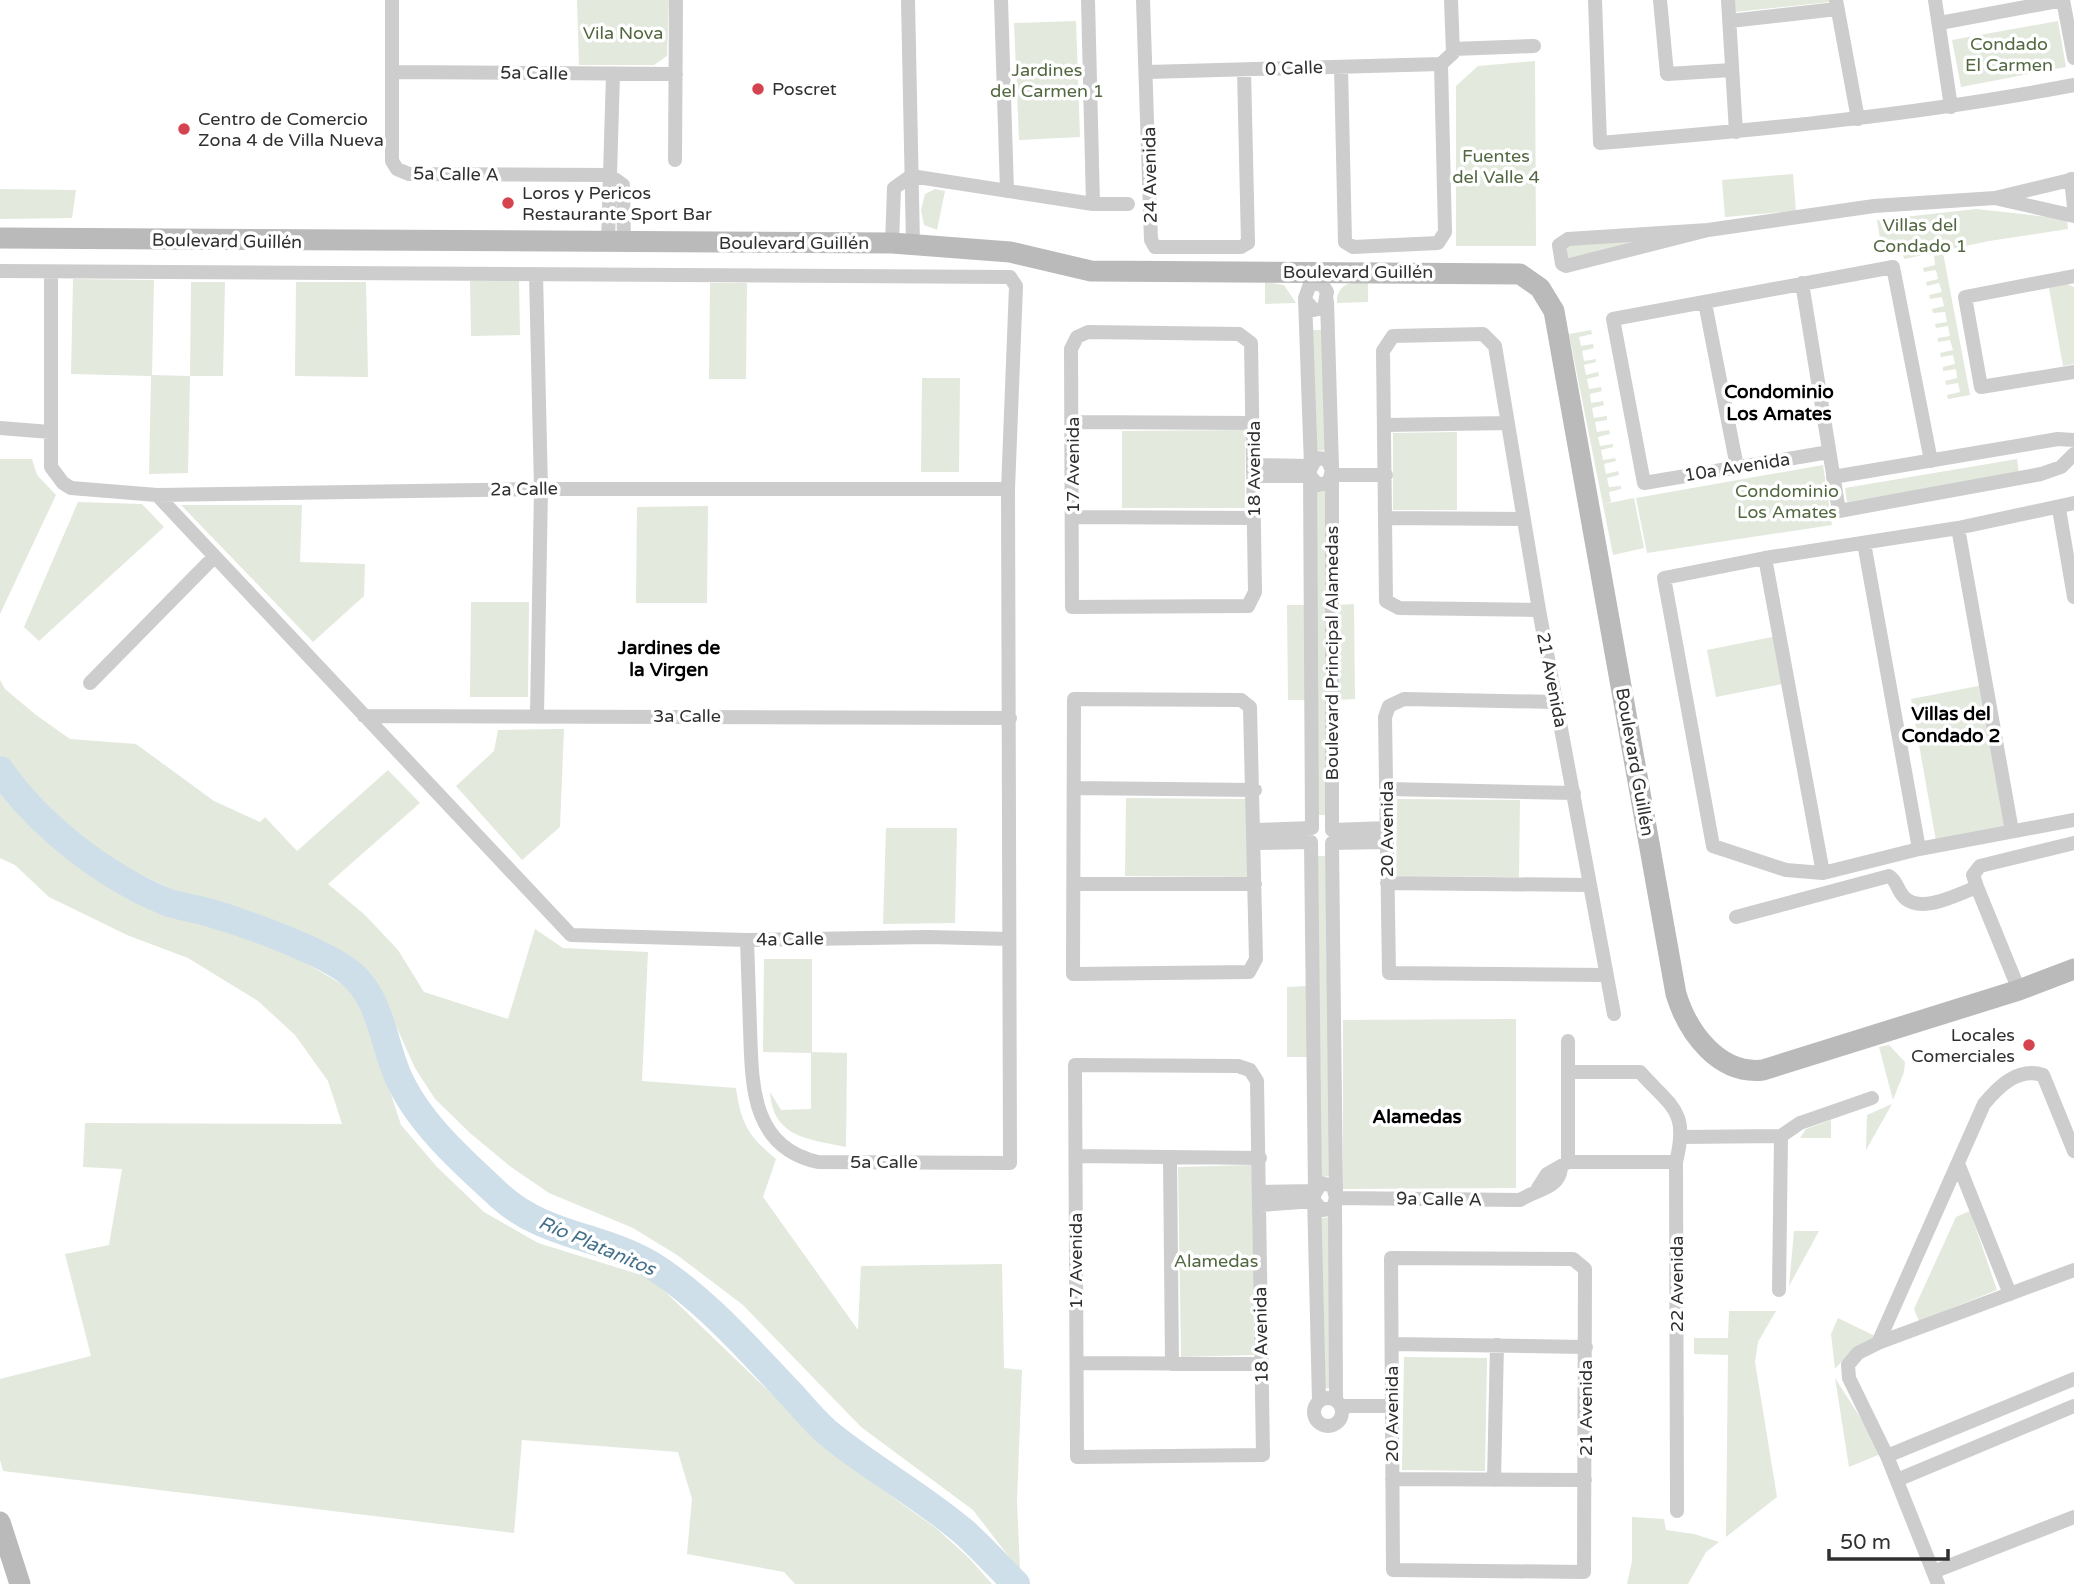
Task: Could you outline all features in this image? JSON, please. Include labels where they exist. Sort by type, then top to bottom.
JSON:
[{"type":"main road","name":"Boulevard Guillén","points":[[0,238],[903,243],[1010,252],[1091,271],[1513,272],[1532,281],[1551,304],[1676,994],[1686,1021],[1704,1044],[1736,1068],[1763,1070],[2019,990],[2074,969]]},
{"type":"main road","points":[[0,1522],[20,1584]]},
{"type":"street","points":[[392,0],[392,72]]},
{"type":"street","points":[[675,160],[676,0]]},
{"type":"street","points":[[903,243],[915,190],[911,176],[908,0]]},
{"type":"street","points":[[1001,0],[1007,191]]},
{"type":"street","points":[[1087,0],[1093,204]]},
{"type":"street","name":"24 Avenida","points":[[1143,0],[1152,245],[1160,248],[1241,247],[1248,243],[1250,235],[1244,70]]},
{"type":"street","points":[[1340,67],[1343,235],[1348,245],[1431,245],[1443,239],[1441,64],[1448,61],[1453,50],[1451,0]]},
{"type":"street","points":[[1595,0],[1600,143],[1857,119],[1951,107],[2074,85]]},
{"type":"street","points":[[1660,0],[1667,74],[1732,70]]},
{"type":"street","points":[[1728,0],[1736,132]]},
{"type":"street","points":[[1935,0],[1951,107]]},
{"type":"street","points":[[1940,23],[2063,0],[2074,58]]},
{"type":"street","points":[[1730,21],[1837,4],[1857,119]]},
{"type":"street","points":[[1453,50],[1534,46]]},
{"type":"street","name":"0 Calle","points":[[1147,72],[1441,64]]},
{"type":"street","name":"5a Calle","points":[[392,72],[676,74]]},
{"type":"street","name":"5a Calle A","points":[[392,72],[392,161],[397,169],[408,174],[610,175]]},
{"type":"street","points":[[613,74],[610,175],[616,242]]},
{"type":"street","points":[[610,175],[623,185],[616,242]]},
{"type":"street","points":[[903,243],[894,188],[911,176],[1093,204],[1128,204]]},
{"type":"street","points":[[1708,230],[1566,266],[1561,259],[1559,245],[1568,239],[1708,230],[1874,206],[1995,198],[2073,179],[2074,207]]},
{"type":"street","points":[[1995,198],[2074,216]]},
{"type":"street","points":[[1737,467],[1705,303],[1893,267],[1931,461]]},
{"type":"street","points":[[0,271],[1010,277],[1016,286],[1008,489],[1009,939]]},
{"type":"street","points":[[0,428],[50,432],[51,272]]},
{"type":"street","points":[[1289,272],[1301,284],[1310,308],[1317,311],[1325,307],[1329,280],[1340,272]]},
{"type":"street","points":[[536,274],[541,489],[537,715]]},
{"type":"street","points":[[2074,276],[1965,296],[1981,387],[2074,372]]},
{"type":"street","points":[[1306,298],[1308,286],[1315,282],[1324,286],[1327,298]]},
{"type":"street","points":[[1802,283],[1839,511],[2041,474],[2061,467],[2074,454]]},
{"type":"street","name":"Boulevard Principal Alamedas","points":[[1306,298],[1319,1401],[1314,1410],[1319,1423],[1333,1426],[1340,1407],[1332,836],[1332,471],[1327,298]]},
{"type":"street","name":"10a Avenida","points":[[1705,303],[1613,319],[1644,483],[1829,452]]},
{"type":"street","name":"18 Avenida","points":[[1088,331],[1240,334],[1251,345],[1255,592]]},
{"type":"street","name":"17 Avenida","points":[[1088,331],[1077,337],[1072,349],[1072,607],[1241,608],[1252,602],[1255,592]]},
{"type":"street","name":"21 Avenida","points":[[1386,425],[1383,351],[1386,343],[1395,335],[1483,334],[1495,345],[1588,886],[1614,1014]]},
{"type":"street","points":[[1072,422],[1253,423]]},
{"type":"street","points":[[1508,423],[1386,425],[1385,593],[1388,603],[1399,608],[1539,610]]},
{"type":"street","name":"2a Calle","points":[[50,432],[51,467],[63,483],[71,488],[158,495],[541,489],[1008,489]]},
{"type":"street","points":[[1833,477],[2058,439],[2074,440]]},
{"type":"street","points":[[1320,457],[1327,459],[1332,471],[1329,482],[1322,486],[1310,471],[1320,457]]},
{"type":"street","points":[[1254,471],[1310,471]]},
{"type":"street","points":[[1332,471],[1386,471]]},
{"type":"street","points":[[158,495],[364,716]]},
{"type":"street","points":[[2074,503],[2059,509],[1958,528],[1765,558],[1664,578],[1713,846],[1786,870],[1824,873],[1919,849],[2074,820]]},
{"type":"street","points":[[2059,509],[2074,597]]},
{"type":"street","points":[[1073,517],[1254,518]]},
{"type":"street","points":[[1387,518],[1524,519]]},
{"type":"street","points":[[1958,528],[2012,831]]},
{"type":"street","points":[[1864,544],[1919,849]]},
{"type":"street","points":[[90,683],[214,556]]},
{"type":"street","points":[[1765,558],[1824,873]]},
{"type":"street","points":[[1074,699],[1241,700],[1253,712],[1255,790],[1256,959],[1253,969],[1243,974],[1073,974],[1074,699]]},
{"type":"street","name":"20 Avenida","points":[[1556,702],[1407,699],[1392,703],[1385,717],[1389,973],[1605,975]]},
{"type":"street","name":"3a Calle","points":[[364,716],[1010,718]]},
{"type":"street","name":"4a Calle","points":[[364,716],[571,935],[747,940],[928,937],[1009,939]]},
{"type":"street","points":[[1074,788],[1255,790]]},
{"type":"street","points":[[1387,789],[1574,793]]},
{"type":"street","points":[[1255,837],[1311,835],[1322,822],[1332,836]]},
{"type":"street","points":[[1311,835],[1314,848],[1322,851],[1332,836]]},
{"type":"street","points":[[1332,836],[1387,835]]},
{"type":"street","points":[[2019,990],[1973,875],[1980,866],[2074,843]]},
{"type":"street","points":[[1736,917],[1888,876],[1894,879],[1907,900],[1920,904],[1977,887]]},
{"type":"street","points":[[1387,883],[1588,886]]},
{"type":"street","points":[[1074,884],[1255,884]]},
{"type":"street","name":"5a Calle","points":[[747,940],[753,1094],[762,1120],[791,1153],[818,1162],[1010,1163],[1009,939]]},
{"type":"street","points":[[1567,1041],[1569,1072],[1565,1165],[1676,1162]]},
{"type":"street","name":"17 Avenida","points":[[1259,1088],[1253,1072],[1238,1066],[1075,1065],[1077,1457],[1263,1455]]},
{"type":"street","points":[[1878,1343],[1959,1166],[1984,1104],[2003,1082],[2032,1071],[2043,1075],[2074,1151]]},
{"type":"street","points":[[1569,1072],[1640,1072],[1681,1117],[1682,1137],[1781,1136],[1800,1124],[1872,1098]]},
{"type":"street","name":"18 Avenida","points":[[1259,1088],[1263,1455]]},
{"type":"street","points":[[1779,1290],[1781,1136]]},
{"type":"street","name":"22 Avenida","points":[[1677,1511],[1676,1162],[1682,1137]]},
{"type":"street","points":[[1076,1156],[1260,1158]]},
{"type":"street","points":[[1170,1157],[1172,1364]]},
{"type":"street","name":"9a Calle A","points":[[1336,1198],[1520,1200],[1538,1188],[1557,1182],[1565,1165]]},
{"type":"street","points":[[1959,1166],[2010,1294]]},
{"type":"street","points":[[1324,1182],[1331,1184],[1336,1198],[1326,1211],[1318,1208],[1315,1196],[1324,1182]]},
{"type":"street","points":[[1260,1198],[1315,1196]]},
{"type":"street","name":"20 Avenida","points":[[1566,1258],[1391,1258],[1393,1570],[1584,1572]]},
{"type":"street","name":"21 Avenida","points":[[1566,1258],[1578,1261],[1585,1269],[1584,1572]]},
{"type":"street","points":[[2074,1270],[1878,1343],[1858,1353],[1848,1365],[1849,1378],[1887,1457],[1936,1578],[2074,1517]]},
{"type":"street","points":[[1392,1344],[1586,1347]]},
{"type":"street","points":[[1494,1480],[1497,1346]]},
{"type":"street","points":[[1077,1363],[1262,1364]]},
{"type":"street","points":[[1887,1457],[2074,1380]]},
{"type":"street","points":[[1319,1401],[1327,1398],[1340,1407],[1392,1410]]},
{"type":"street","points":[[1897,1480],[2074,1406]]},
{"type":"street","points":[[1392,1479],[1585,1480]]},
{"type":"green space","name":"Vila Nova","points":[[577,0],[669,0],[667,56],[654,65],[579,65]]},
{"type":"green space","points":[[1734,0],[1831,0],[1831,2],[1735,12]]},
{"type":"green space","name":"Jardines del Carmen 1","points":[[1076,21],[1080,137],[1019,140],[1014,23]]},
{"type":"green space","name":"Condado El Carmen","points":[[2058,21],[2066,67],[1961,87],[1952,40]]},
{"type":"green space","name":"Fuentes del Valle 4","points":[[1535,61],[1536,246],[1456,246],[1456,86],[1478,66]]},
{"type":"green space","points":[[1793,174],[1796,211],[1725,217],[1722,180]]},
{"type":"green space","points":[[0,189],[76,190],[72,218],[0,219]]},
{"type":"green space","points":[[935,189],[945,191],[937,230],[924,225],[921,210],[925,194]]},
{"type":"green space","name":"Villas del Condado 1","points":[[1976,209],[2067,219],[2068,229],[1989,241],[1904,259],[1902,248],[1882,251],[1877,220]]},
{"type":"green space","points":[[1708,230],[1562,264],[1568,239]]},
{"type":"green space","points":[[1943,253],[1970,395],[1948,399],[1947,395],[1960,392],[1958,383],[1946,385],[1945,381],[1957,378],[1956,369],[1943,371],[1943,367],[1955,364],[1953,355],[1941,357],[1940,353],[1953,350],[1950,340],[1938,342],[1938,338],[1950,336],[1948,326],[1936,328],[1935,324],[1947,322],[1945,312],[1933,313],[1932,309],[1944,306],[1942,297],[1930,299],[1929,295],[1942,292],[1939,283],[1927,286],[1926,282],[1938,279],[1936,270],[1924,272],[1923,268],[1935,265],[1934,256]]},
{"type":"green space","points":[[73,279],[154,280],[152,375],[190,376],[188,473],[149,474],[151,376],[71,374]]},
{"type":"green space","points":[[519,279],[520,335],[471,336],[470,281]]},
{"type":"green space","points":[[1368,280],[1368,302],[1337,303],[1342,287]]},
{"type":"green space","points":[[191,282],[225,282],[223,376],[190,376]]},
{"type":"green space","points":[[296,282],[366,282],[368,377],[295,376]]},
{"type":"green space","points":[[1265,282],[1284,285],[1296,303],[1265,304]]},
{"type":"green space","points":[[710,283],[747,283],[746,379],[709,379]]},
{"type":"green space","points":[[2067,284],[2074,287],[2074,364],[2063,366],[2049,288]]},
{"type":"green space","points":[[1310,330],[1325,330],[1329,450],[1314,451]]},
{"type":"green space","points":[[1591,330],[1592,334],[1579,337],[1581,346],[1593,344],[1594,348],[1582,351],[1584,361],[1596,359],[1596,362],[1584,365],[1586,375],[1598,372],[1599,376],[1587,379],[1589,389],[1601,387],[1602,391],[1590,394],[1591,403],[1603,401],[1604,405],[1592,408],[1594,418],[1607,416],[1607,420],[1595,422],[1597,432],[1609,430],[1610,434],[1598,437],[1600,446],[1613,444],[1613,447],[1601,450],[1603,460],[1615,458],[1616,461],[1604,464],[1606,474],[1618,471],[1619,475],[1607,478],[1609,487],[1621,486],[1621,489],[1609,492],[1611,502],[1604,504],[1634,498],[1644,548],[1613,555],[1569,334]]},
{"type":"green space","points":[[922,378],[960,378],[959,472],[921,472]]},
{"type":"green space","points":[[1245,430],[1245,508],[1122,508],[1122,431]]},
{"type":"green space","points":[[1457,432],[1457,510],[1393,510],[1393,433]]},
{"type":"green space","points":[[0,459],[32,459],[37,475],[56,495],[0,614]]},
{"type":"green space","name":"Condominio Los Amates","points":[[2017,459],[2019,473],[1847,502],[1845,488]]},
{"type":"green space","name":"Condominio Los Amates","points":[[1823,465],[1832,525],[1647,553],[1636,498]]},
{"type":"green space","points":[[1313,491],[1329,491],[1329,815],[1314,815]]},
{"type":"green space","points":[[78,502],[142,504],[164,527],[39,641],[24,627]]},
{"type":"green space","points":[[181,505],[302,505],[300,562],[365,564],[364,596],[313,642]]},
{"type":"green space","points":[[708,506],[707,603],[636,603],[637,507]]},
{"type":"green space","points":[[471,602],[529,602],[528,697],[470,697]]},
{"type":"green space","points":[[1354,604],[1355,699],[1337,700],[1336,605]]},
{"type":"green space","points":[[1287,605],[1305,605],[1306,700],[1288,700]]},
{"type":"green space","points":[[1777,636],[1787,683],[1716,697],[1707,650]]},
{"type":"green space","points":[[0,680],[5,689],[70,739],[136,744],[214,801],[260,822],[265,817],[297,851],[388,770],[420,803],[328,884],[365,915],[398,950],[424,992],[508,1019],[535,929],[563,948],[648,952],[642,1081],[736,1088],[740,1111],[747,1128],[776,1159],[763,1197],[858,1330],[861,1266],[1002,1264],[1004,1368],[1022,1370],[1017,1501],[1020,1571],[973,1510],[861,1427],[743,1305],[677,1255],[633,1228],[549,1193],[511,1167],[470,1133],[435,1099],[415,1068],[383,997],[367,975],[334,953],[290,931],[176,891],[104,857],[52,814],[0,755]]},
{"type":"green space","name":"Villas del Condado 2","points":[[1983,685],[2008,827],[1936,841],[1911,699]]},
{"type":"green space","points":[[564,729],[560,827],[522,860],[456,786],[494,751],[498,730]]},
{"type":"green space","points":[[0,782],[37,823],[80,860],[123,886],[172,911],[297,958],[352,990],[364,1010],[401,1125],[437,1167],[484,1212],[538,1243],[651,1278],[837,1457],[937,1529],[969,1558],[992,1584],[795,1584],[784,1572],[687,1554],[692,1499],[678,1452],[522,1440],[514,1533],[3,1471],[0,1460],[0,1379],[91,1356],[65,1254],[109,1245],[122,1169],[83,1167],[85,1123],[342,1124],[328,1081],[295,1035],[258,1001],[188,958],[127,935],[49,897],[15,865],[0,858]]},
{"type":"green space","points":[[1126,798],[1248,799],[1247,877],[1125,876]]},
{"type":"green space","points":[[1397,799],[1520,800],[1519,877],[1396,876]]},
{"type":"green space","points":[[886,828],[957,828],[955,923],[883,924]]},
{"type":"green space","points":[[1314,856],[1330,856],[1333,1176],[1317,1177]]},
{"type":"green space","points":[[764,959],[812,959],[812,1052],[847,1053],[846,1147],[795,1134],[778,1119],[770,1092],[781,1110],[811,1109],[811,1053],[763,1052]]},
{"type":"green space","points":[[1309,986],[1310,1057],[1287,1057],[1287,987]]},
{"type":"green space","name":"Alamedas","points":[[1516,1019],[1516,1188],[1343,1189],[1343,1020]]},
{"type":"green space","points":[[1889,1045],[1905,1062],[1893,1100],[1879,1047]]},
{"type":"green space","points":[[1892,1104],[1866,1150],[1867,1115]]},
{"type":"green space","points":[[1831,1120],[1831,1138],[1800,1138],[1806,1129]]},
{"type":"green space","name":"Alamedas","points":[[1252,1165],[1254,1355],[1181,1357],[1178,1167]]},
{"type":"green space","points":[[1970,1211],[1997,1290],[1919,1321],[1914,1309],[1956,1217]]},
{"type":"green space","points":[[1332,1217],[1333,1388],[1321,1388],[1320,1218]]},
{"type":"green space","points":[[1794,1231],[1819,1231],[1789,1286]]},
{"type":"green space","points":[[1729,1311],[1776,1311],[1758,1342],[1755,1362],[1777,1497],[1726,1537],[1728,1355],[1694,1354],[1694,1338],[1728,1338]]},
{"type":"green space","points":[[1838,1318],[1877,1337],[1849,1355],[1835,1369],[1831,1334]]},
{"type":"green space","points":[[1404,1357],[1487,1358],[1485,1471],[1402,1470]]},
{"type":"green space","points":[[1835,1378],[1883,1453],[1849,1467]]},
{"type":"green space","points":[[1632,1517],[1664,1519],[1666,1530],[1694,1534],[1719,1542],[1706,1552],[1688,1584],[1627,1584],[1632,1561]]},
{"type":"waterway","name":"Río Platanitos","points":[[0,770],[33,810],[53,829],[120,879],[167,902],[223,917],[281,938],[319,954],[349,972],[368,993],[397,1074],[416,1109],[442,1140],[501,1197],[536,1220],[634,1256],[672,1279],[725,1326],[827,1432],[948,1519],[971,1538],[1016,1584]]},
{"type":"place","name":"Poscret","points":[[758,89]]},
{"type":"place","name":"Centro de Comercio Zona 4 de Villa Nueva","points":[[184,129]]},
{"type":"place","name":"Loros y Pericos Restaurante Sport Bar","points":[[508,203]]},
{"type":"place","name":"Locales Comerciales","points":[[2029,1045]]},
{"type":"district","name":"Condominio Los Amates","points":[[1779,403]]},
{"type":"district","name":"Jardines de la Virgen","points":[[669,659]]},
{"type":"district","name":"Villas del Condado 2","points":[[1951,725]]},
{"type":"district","name":"Alamedas","points":[[1417,1117]]}]
